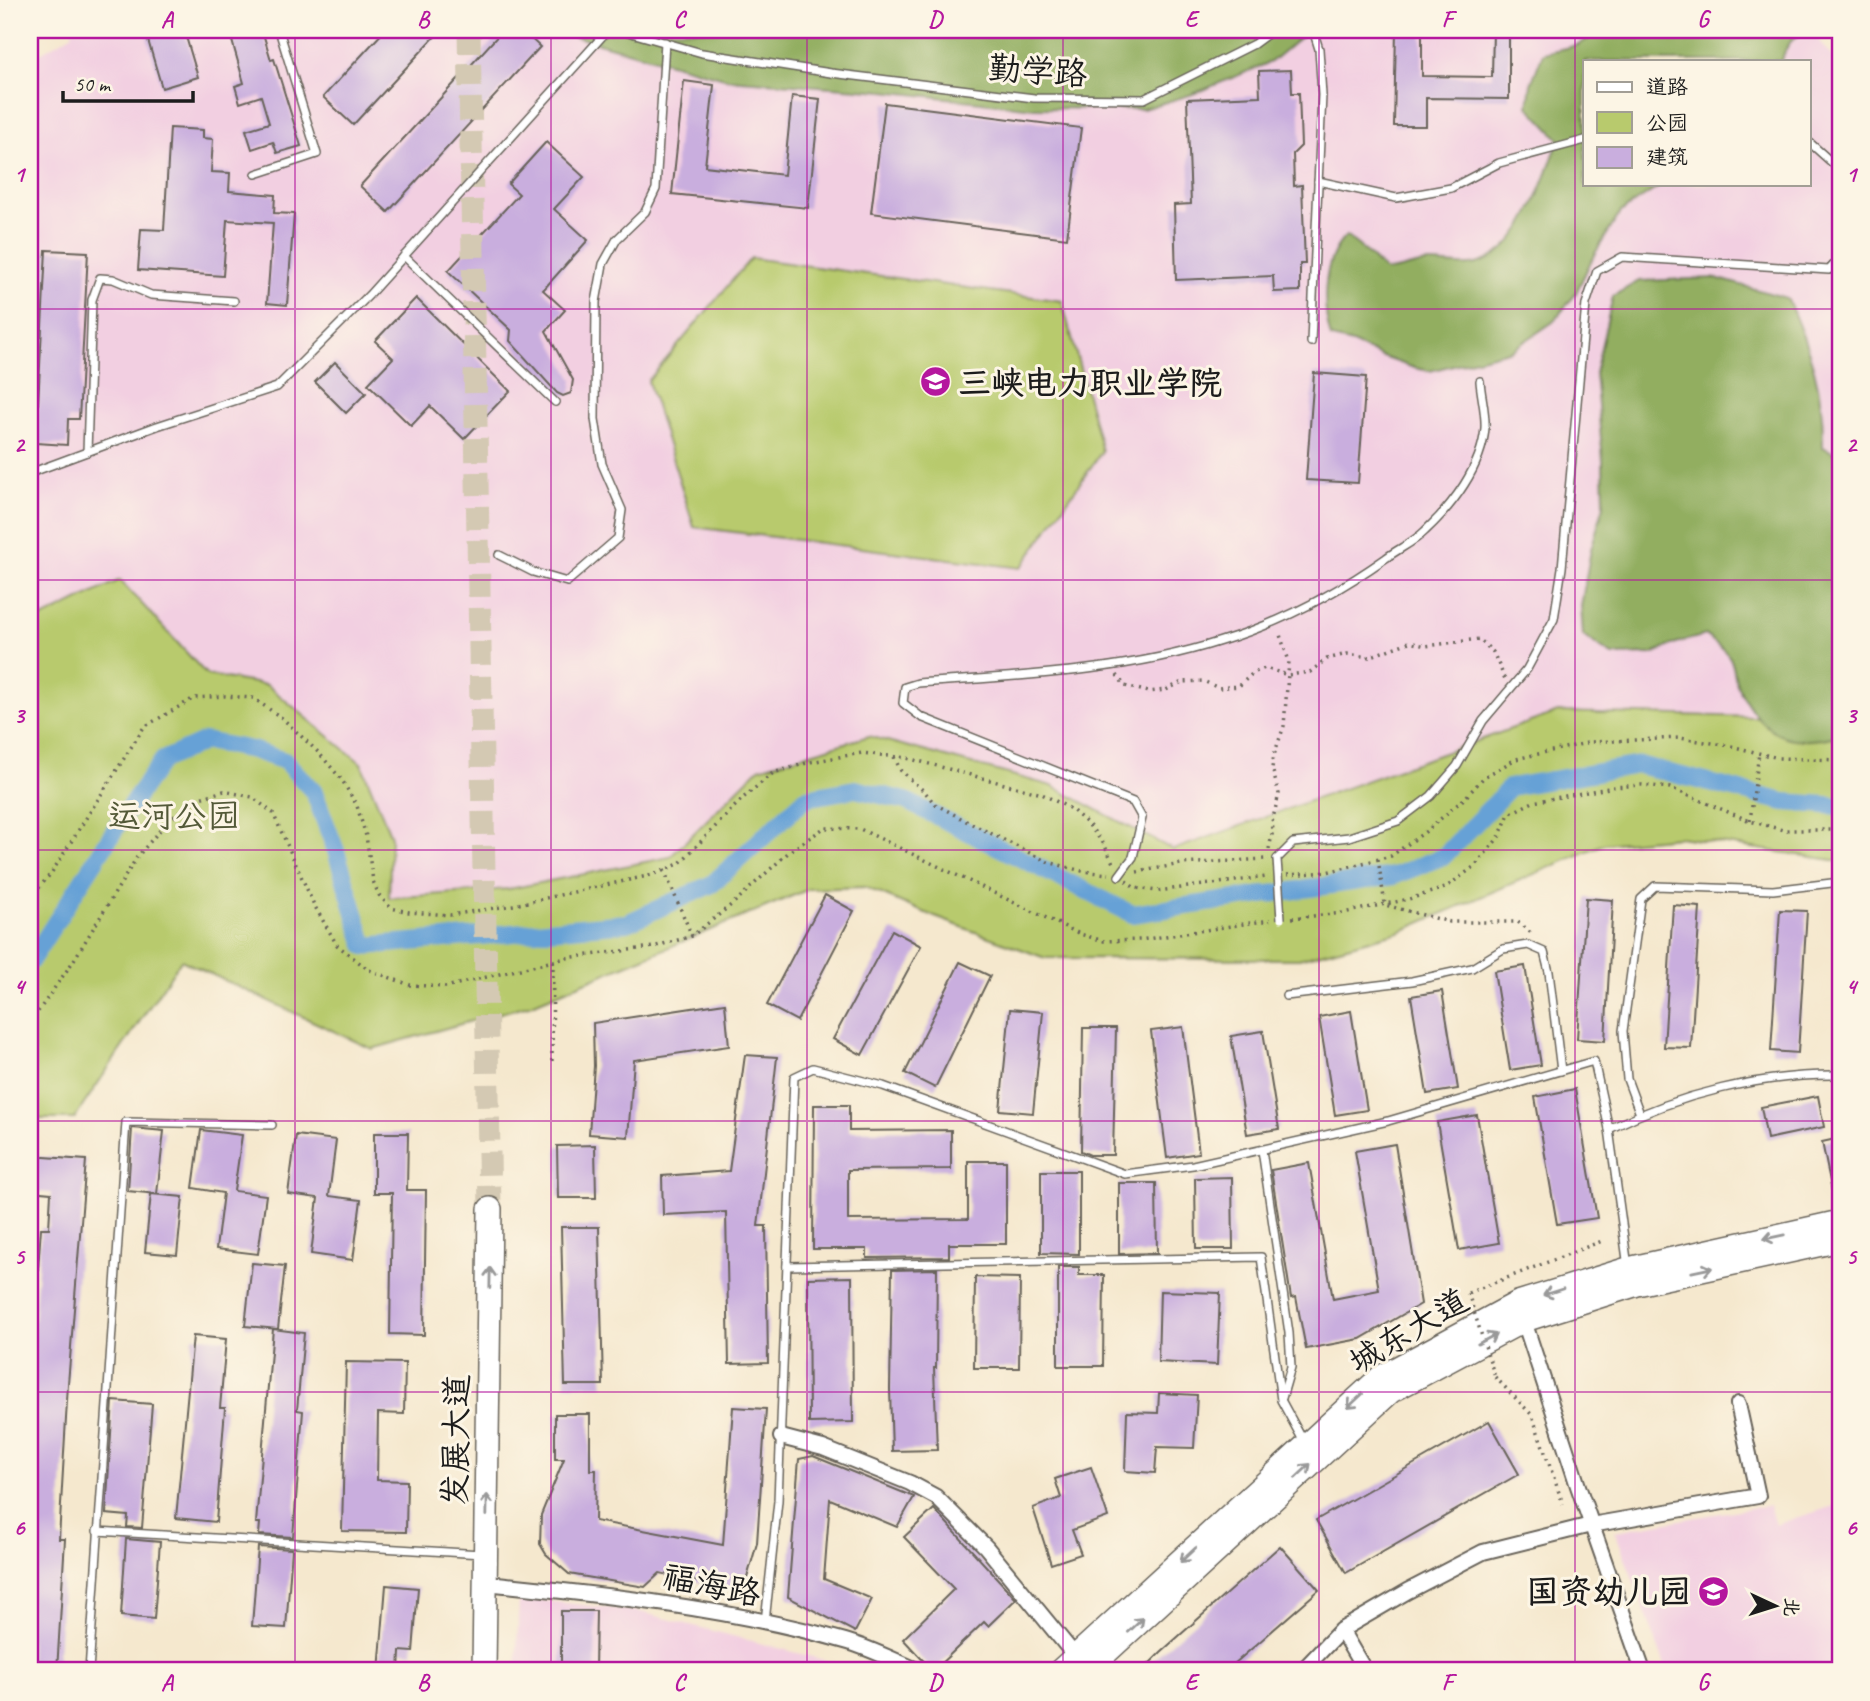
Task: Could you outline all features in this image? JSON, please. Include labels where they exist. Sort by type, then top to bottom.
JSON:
[{"type":"main road","name":"发展大道","points":[[484,1671],[490,1209]]},
{"type":"main road","name":"城东大道","points":[[1074,1666],[1381,1377],[1521,1312],[1628,1269],[1840,1222]]},
{"type":"main road","name":"城东大道","points":[[1074,1666],[1391,1391],[1521,1312],[1840,1240]]},
{"type":"street","points":[[1521,1312],[1591,1525],[1643,1671]]},
{"type":"street","points":[[1302,1671],[1341,1630],[1483,1552],[1591,1525],[1758,1496],[1738,1405]]},
{"type":"street","points":[[780,1437],[823,1448],[910,1483],[936,1497],[986,1547],[1074,1666]]},
{"type":"street","name":"福海路","points":[[486,1583],[633,1598],[765,1622],[847,1641],[919,1671]]},
{"type":"street","points":[[1341,1630],[1365,1671]]},
{"type":"lane","points":[[256,174],[317,154],[279,30]]},
{"type":"lane","points":[[30,472],[277,387],[369,295],[608,30]]},
{"type":"lane","name":"勤学路","points":[[621,30],[702,53],[818,71],[1034,98],[1144,99],[1254,44],[1272,30]]},
{"type":"lane","points":[[1311,341],[1322,95],[1319,49],[1313,30]]},
{"type":"lane","points":[[499,555],[533,572],[568,582],[618,538],[622,510],[602,464],[596,419],[596,302],[603,264],[617,239],[645,212],[656,189],[664,42]]},
{"type":"lane","points":[[1318,181],[1396,198],[1451,188],[1500,163],[1583,141]]},
{"type":"lane","points":[[1811,144],[1838,168],[1840,178]]},
{"type":"lane","points":[[404,256],[555,402]]},
{"type":"lane","points":[[1281,919],[1278,859],[1293,843],[1349,837],[1398,821],[1432,796],[1457,766],[1483,721],[1527,669],[1554,619],[1562,568],[1586,304],[1597,271],[1622,257],[1829,270],[1840,258]]},
{"type":"lane","points":[[87,452],[92,300],[100,278],[113,279],[151,295],[234,301]]},
{"type":"lane","points":[[1119,876],[1133,857],[1142,818],[1133,802],[921,717],[903,703],[905,687],[918,683],[1146,660],[1222,641],[1304,609],[1354,581],[1424,533],[1457,496],[1478,457],[1485,428],[1480,381]]},
{"type":"lane","points":[[1640,1114],[1627,1079],[1623,1031],[1641,899],[1654,886],[1773,890],[1840,882]]},
{"type":"lane","points":[[1286,996],[1412,981],[1472,968],[1503,949],[1528,945],[1544,951],[1561,1071]]},
{"type":"lane","points":[[765,1622],[778,1501],[794,1077],[813,1068],[883,1086],[1125,1174],[1193,1165],[1388,1121],[1594,1061],[1609,1129],[1628,1269]]},
{"type":"lane","points":[[1609,1129],[1640,1114],[1726,1087],[1781,1077],[1840,1076]]},
{"type":"lane","points":[[89,1671],[125,1122],[272,1125]]},
{"type":"lane","points":[[1262,1150],[1290,1345],[1291,1367],[1281,1400]]},
{"type":"lane","points":[[787,1266],[1261,1257],[1281,1400],[1306,1446]]},
{"type":"lane","points":[[97,1531],[487,1554]]},
{"type":"path","points":[[1275,621],[1289,661],[1284,726],[1273,754],[1272,768],[1279,793],[1269,848],[1278,859]]},
{"type":"path","points":[[1110,665],[1125,686],[1149,692],[1166,690],[1182,682],[1203,681],[1219,688],[1239,687],[1253,673],[1265,668],[1288,674],[1310,672],[1327,659],[1347,654],[1369,657],[1409,642],[1426,646],[1479,639],[1493,652],[1510,689]]},
{"type":"path","points":[[30,899],[52,872],[144,727],[194,698],[253,698],[282,718],[319,753],[342,780],[357,806],[366,836],[373,881],[379,895],[391,908],[450,915],[527,902],[652,875],[679,864],[743,798],[774,773],[810,762],[862,753],[907,758],[1052,799],[1088,824],[1104,844],[1119,876],[1135,888],[1157,891],[1248,878],[1327,872],[1391,856],[1426,832],[1465,798],[1483,777],[1516,759],[1591,742],[1680,738],[1777,758],[1840,760]]},
{"type":"path","points":[[1750,821],[1759,753]]},
{"type":"path","points":[[894,757],[901,771],[935,804],[1048,862],[1082,871],[1119,876],[1181,864],[1278,859]]},
{"type":"path","points":[[30,1023],[72,963],[145,848],[167,822],[196,799],[224,791],[252,797],[273,813],[314,905],[337,945],[369,970],[410,985],[445,987],[553,961],[653,947],[692,936],[736,901],[790,851],[824,828],[860,829],[1080,934],[1104,941],[1140,940],[1281,919],[1343,913],[1385,905],[1445,888],[1475,866],[1499,837],[1509,814],[1532,802],[1614,787],[1642,785],[1670,788],[1750,821],[1783,830],[1840,830]]},
{"type":"path","points":[[1378,859],[1385,905]]},
{"type":"path","points":[[664,870],[692,936]]},
{"type":"path","points":[[1385,905],[1450,922],[1518,922],[1529,930],[1544,951]]},
{"type":"path","points":[[552,1061],[553,961]]},
{"type":"path","points":[[1563,1504],[1532,1415],[1495,1377],[1468,1293],[1602,1241]]},
{"type":"shaded area","name":"三峡电力职业学院","points":[[71,30],[1810,30],[1833,58],[1840,123],[1840,719],[1558,712],[1173,850],[1052,786],[759,768],[670,857],[509,889],[389,898],[391,836],[267,685],[207,675],[120,580],[30,624],[30,59],[73,34]]},
{"type":"shaded area","name":"国资幼儿园","points":[[1840,1504],[1840,1671],[1667,1671],[1615,1531],[1769,1505],[1775,1525]]},
{"type":"shaded area","points":[[519,1598],[637,1611],[866,1671],[516,1671]]},
{"type":"green space","points":[[551,30],[1309,30],[1271,62],[1193,94],[1143,109],[1034,108],[884,91],[728,79]]},
{"type":"green space","points":[[1602,30],[1807,30],[1790,42],[1782,60],[1583,60],[1583,186],[1660,186],[1621,212],[1594,255],[1575,295],[1553,322],[1512,350],[1430,371],[1414,368],[1352,343],[1331,338],[1326,312],[1326,284],[1332,258],[1346,236],[1386,271],[1428,263],[1476,264],[1493,257],[1507,245],[1530,213],[1559,139],[1528,106],[1531,84],[1543,53],[1578,45]]},
{"type":"green space","points":[[751,258],[1062,301],[1102,451],[1021,568],[694,527],[648,381]]},
{"type":"green space","points":[[1716,278],[1787,298],[1814,371],[1821,406],[1823,447],[1840,456],[1840,735],[1822,739],[1792,739],[1768,728],[1748,705],[1739,689],[1728,655],[1706,635],[1676,643],[1653,654],[1612,655],[1583,636],[1581,606],[1591,549],[1604,505],[1595,373],[1613,296],[1639,281]]},
{"type":"green space","name":"运河公园","points":[[120,580],[207,675],[267,685],[361,763],[391,836],[389,898],[509,889],[670,857],[759,768],[869,736],[1052,786],[1173,850],[1558,712],[1840,719],[1840,861],[1679,837],[1604,844],[1399,932],[1299,959],[1045,958],[935,917],[865,887],[809,889],[532,1004],[372,1049],[181,960],[74,1119],[30,1119],[30,624]]},
{"type":"building","points":[[145,30],[184,30],[198,77],[162,88]]},
{"type":"building","points":[[229,30],[262,30],[271,60],[274,59],[301,146],[277,153],[273,142],[252,149],[246,130],[269,123],[261,96],[240,103],[235,86],[244,83]]},
{"type":"building","points":[[385,30],[441,30],[353,125],[323,97]]},
{"type":"building","points":[[503,30],[522,30],[540,47],[388,212],[360,186]]},
{"type":"building","points":[[1396,30],[1422,30],[1422,76],[1492,77],[1493,30],[1509,30],[1509,99],[1426,98],[1426,126],[1394,126]]},
{"type":"building","points":[[1291,70],[1292,93],[1299,93],[1301,146],[1293,154],[1294,186],[1302,185],[1305,264],[1300,264],[1300,291],[1274,292],[1273,276],[1176,280],[1174,205],[1191,204],[1187,99],[1260,96],[1259,71]]},
{"type":"building","points":[[684,81],[714,85],[705,166],[784,175],[792,96],[820,99],[808,208],[672,194]]},
{"type":"building","points":[[885,103],[1081,128],[1067,238],[871,213]]},
{"type":"building","points":[[170,128],[203,130],[203,138],[213,139],[211,172],[230,173],[229,191],[275,195],[274,213],[294,214],[287,305],[267,303],[273,223],[227,220],[223,276],[138,270],[141,229],[164,230]]},
{"type":"building","points":[[546,142],[584,177],[554,209],[588,240],[543,290],[565,310],[546,331],[573,380],[571,393],[563,396],[557,393],[510,341],[511,330],[448,271],[519,194],[508,184]]},
{"type":"building","points":[[46,250],[88,252],[79,419],[68,419],[67,445],[36,443]]},
{"type":"building","points":[[416,298],[510,391],[464,439],[430,406],[411,426],[368,384],[393,358],[375,341]]},
{"type":"building","points":[[335,362],[366,393],[346,413],[315,382]]},
{"type":"building","points":[[1314,373],[1366,377],[1358,483],[1306,480]]},
{"type":"building","points":[[825,895],[854,911],[797,1021],[767,1005]]},
{"type":"building","points":[[1586,898],[1613,900],[1605,1041],[1577,1039]]},
{"type":"building","points":[[1673,905],[1700,907],[1691,1048],[1664,1047]]},
{"type":"building","points":[[1780,910],[1807,911],[1798,1053],[1771,1051]]},
{"type":"building","points":[[892,930],[921,946],[862,1055],[833,1039]]},
{"type":"building","points":[[960,962],[990,976],[935,1088],[905,1073]]},
{"type":"building","points":[[1525,966],[1541,1065],[1510,1070],[1494,971]]},
{"type":"building","points":[[1442,991],[1458,1089],[1427,1094],[1411,996]]},
{"type":"building","points":[[725,1003],[729,1046],[634,1060],[628,1137],[589,1134],[594,1066],[593,1023]]},
{"type":"building","points":[[1010,1009],[1043,1012],[1033,1113],[1000,1110]]},
{"type":"building","points":[[1351,1011],[1367,1110],[1335,1115],[1319,1017]]},
{"type":"building","points":[[1183,1027],[1199,1153],[1167,1158],[1151,1031]]},
{"type":"building","points":[[1083,1028],[1116,1028],[1113,1155],[1090,1155],[1081,1151]]},
{"type":"building","points":[[1263,1031],[1279,1129],[1247,1134],[1231,1036]]},
{"type":"building","points":[[745,1055],[777,1057],[758,1226],[766,1226],[768,1363],[729,1364],[726,1212],[663,1215],[662,1176],[729,1171]]},
{"type":"building","points":[[1575,1089],[1597,1218],[1557,1224],[1535,1097]]},
{"type":"building","points":[[1818,1096],[1824,1127],[1767,1139],[1761,1107]]},
{"type":"building","points":[[814,1105],[849,1105],[849,1131],[951,1130],[951,1169],[848,1170],[848,1220],[968,1219],[968,1161],[1006,1161],[1006,1244],[949,1244],[949,1257],[867,1258],[867,1249],[813,1249]]},
{"type":"building","points":[[1477,1115],[1499,1243],[1459,1250],[1437,1122]]},
{"type":"building","points":[[132,1128],[164,1131],[157,1194],[128,1191]]},
{"type":"building","points":[[201,1130],[242,1135],[234,1191],[266,1195],[258,1254],[216,1249],[223,1193],[193,1188]]},
{"type":"building","points":[[374,1133],[408,1133],[407,1190],[426,1190],[424,1335],[390,1334],[392,1193],[374,1193]]},
{"type":"building","points":[[296,1135],[336,1140],[329,1196],[361,1200],[353,1260],[311,1254],[318,1198],[288,1194]]},
{"type":"building","points":[[1840,1138],[1840,1201],[1834,1201],[1822,1142]]},
{"type":"building","points":[[1395,1144],[1421,1304],[1360,1339],[1306,1349],[1296,1297],[1291,1298],[1271,1170],[1309,1163],[1333,1299],[1379,1290],[1355,1151]]},
{"type":"building","points":[[595,1145],[596,1198],[558,1198],[557,1146]]},
{"type":"building","points":[[30,1156],[86,1160],[59,1539],[65,1539],[57,1671],[30,1671],[30,1379],[41,1228],[49,1228],[51,1193],[30,1191]]},
{"type":"building","points":[[1041,1171],[1079,1171],[1079,1254],[1041,1253]]},
{"type":"building","points":[[1232,1177],[1233,1249],[1196,1249],[1195,1178]]},
{"type":"building","points":[[1119,1183],[1156,1183],[1157,1253],[1119,1254]]},
{"type":"building","points":[[151,1194],[183,1197],[177,1255],[145,1252]]},
{"type":"building","points":[[561,1227],[599,1227],[603,1385],[565,1385]]},
{"type":"building","points":[[252,1263],[285,1266],[278,1329],[245,1326]]},
{"type":"building","points":[[1058,1267],[1079,1267],[1079,1275],[1104,1275],[1103,1366],[1058,1366]]},
{"type":"building","points":[[937,1269],[934,1368],[937,1450],[892,1451],[892,1270]]},
{"type":"building","points":[[852,1277],[853,1422],[809,1423],[808,1278]]},
{"type":"building","points":[[975,1277],[1020,1278],[1019,1368],[974,1368]]},
{"type":"building","points":[[1160,1291],[1220,1293],[1217,1365],[1158,1362]]},
{"type":"building","points":[[273,1329],[304,1333],[297,1410],[303,1411],[293,1537],[259,1535],[260,1523],[256,1523]]},
{"type":"building","points":[[193,1336],[226,1339],[220,1408],[225,1408],[216,1522],[176,1518]]},
{"type":"building","points":[[346,1362],[405,1363],[404,1414],[378,1413],[377,1480],[407,1481],[406,1532],[342,1531]]},
{"type":"building","points":[[1159,1393],[1197,1395],[1194,1448],[1157,1447],[1155,1473],[1125,1471],[1127,1412],[1158,1413]]},
{"type":"building","points":[[113,1401],[152,1404],[142,1528],[127,1527],[128,1516],[106,1514]]},
{"type":"building","points":[[733,1407],[766,1409],[757,1543],[743,1592],[660,1573],[645,1587],[569,1574],[546,1554],[540,1544],[541,1515],[564,1459],[555,1459],[555,1414],[590,1414],[590,1470],[596,1470],[595,1521],[723,1545]]},
{"type":"building","points":[[1489,1421],[1519,1474],[1346,1573],[1316,1520]]},
{"type":"building","points":[[813,1456],[914,1497],[897,1527],[830,1499],[824,1579],[872,1599],[855,1632],[788,1597],[799,1459]]},
{"type":"building","points":[[1091,1467],[1108,1517],[1072,1530],[1081,1554],[1051,1564],[1033,1508],[1061,1498],[1055,1479]]},
{"type":"building","points":[[934,1509],[1016,1599],[988,1626],[984,1622],[933,1671],[903,1639],[954,1589],[904,1537]]},
{"type":"building","points":[[126,1539],[160,1542],[154,1619],[121,1616]]},
{"type":"building","points":[[1280,1546],[1319,1590],[1226,1671],[1142,1671],[1161,1652]]},
{"type":"building","points":[[258,1547],[292,1549],[286,1628],[252,1626]]},
{"type":"building","points":[[386,1585],[418,1588],[413,1652],[400,1651],[399,1671],[379,1671]]},
{"type":"building","points":[[561,1611],[596,1611],[595,1671],[561,1671]]},
{"type":"waterway","points":[[30,962],[132,803],[163,760],[205,741],[252,750],[285,761],[314,792],[336,851],[365,946],[627,923],[712,884],[806,798],[855,789],[906,801],[1132,914],[1394,876],[1444,856],[1510,787],[1639,765],[1784,802],[1840,806]]},
{"type":"tunnel","points":[[469,30],[490,1209]]},
{"type":"place","name":"三峡电力职业学院","points":[[935,382]]},
{"type":"place","name":"国资幼儿园","points":[[1714,1591]]}]
